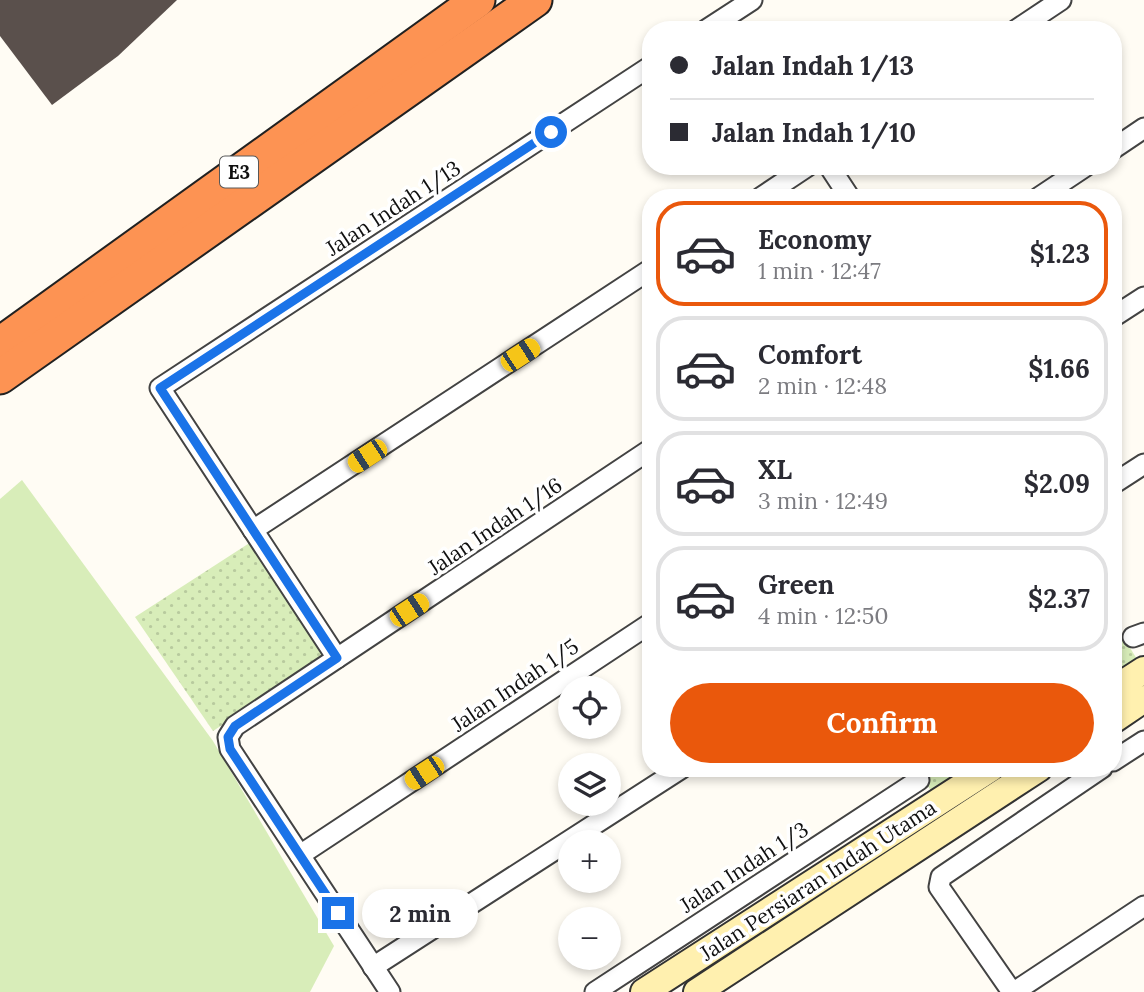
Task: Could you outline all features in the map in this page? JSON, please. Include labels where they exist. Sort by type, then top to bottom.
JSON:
[{"type":"highway","name":"E3","points":[[0,344],[478,0]]},
{"type":"highway","name":"E3","points":[[0,377],[535,0]]},
{"type":"main road","points":[[1122,684],[1144,670]]},
{"type":"main road","points":[[1122,714],[1144,699]]},
{"type":"main road","name":"Jalan Persiaran Indah Utama","points":[[644,992],[978,777]]},
{"type":"main road","name":"Jalan Persiaran Indah Utama","points":[[697,992],[1025,777]]},
{"type":"street","points":[[736,21],[751,0]]},
{"type":"street","points":[[1030,21],[1061,0]]},
{"type":"street","name":"Jalan Indah 1/13","points":[[253,530],[160,388],[642,72]]},
{"type":"street","points":[[1122,143],[1144,128]]},
{"type":"street","points":[[774,189],[794,175]]},
{"type":"street","points":[[1052,189],[1072,175]]},
{"type":"street","points":[[337,658],[253,530],[642,275]]},
{"type":"street","points":[[1122,311],[1144,296]]},
{"type":"street","name":"Jalan Indah 1/16","points":[[300,855],[230,749],[228,737],[235,726],[642,455]]},
{"type":"street","points":[[1122,478],[1144,464]]},
{"type":"street","name":"Jalan Indah 1/5","points":[[300,855],[642,629]]},
{"type":"street","points":[[1122,755],[1144,741]]},
{"type":"street","points":[[373,967],[668,777]]},
{"type":"street","points":[[1089,777],[941,877],[939,887],[1013,992],[1144,906]]},
{"type":"street","name":"Jalan Indah 1/3","points":[[595,992],[919,780]]},
{"type":"street","points":[[300,855],[390,992]]},
{"type":"green space","points":[[22,480],[213,741],[334,946],[310,992],[0,992],[0,499]]},
{"type":"green space","points":[[251,542],[325,658],[213,731],[135,617]]},
{"type":"green space","points":[[1122,635],[1143,669],[1122,683]]},
{"type":"green space","points":[[922,777],[978,777],[939,803]]},
{"type":"building","points":[[0,0],[177,0],[118,56],[52,105],[0,36]]},
{"type":"route","points":[[338,913],[230,749],[228,737],[235,726],[337,658],[160,388],[551,132]]}]
